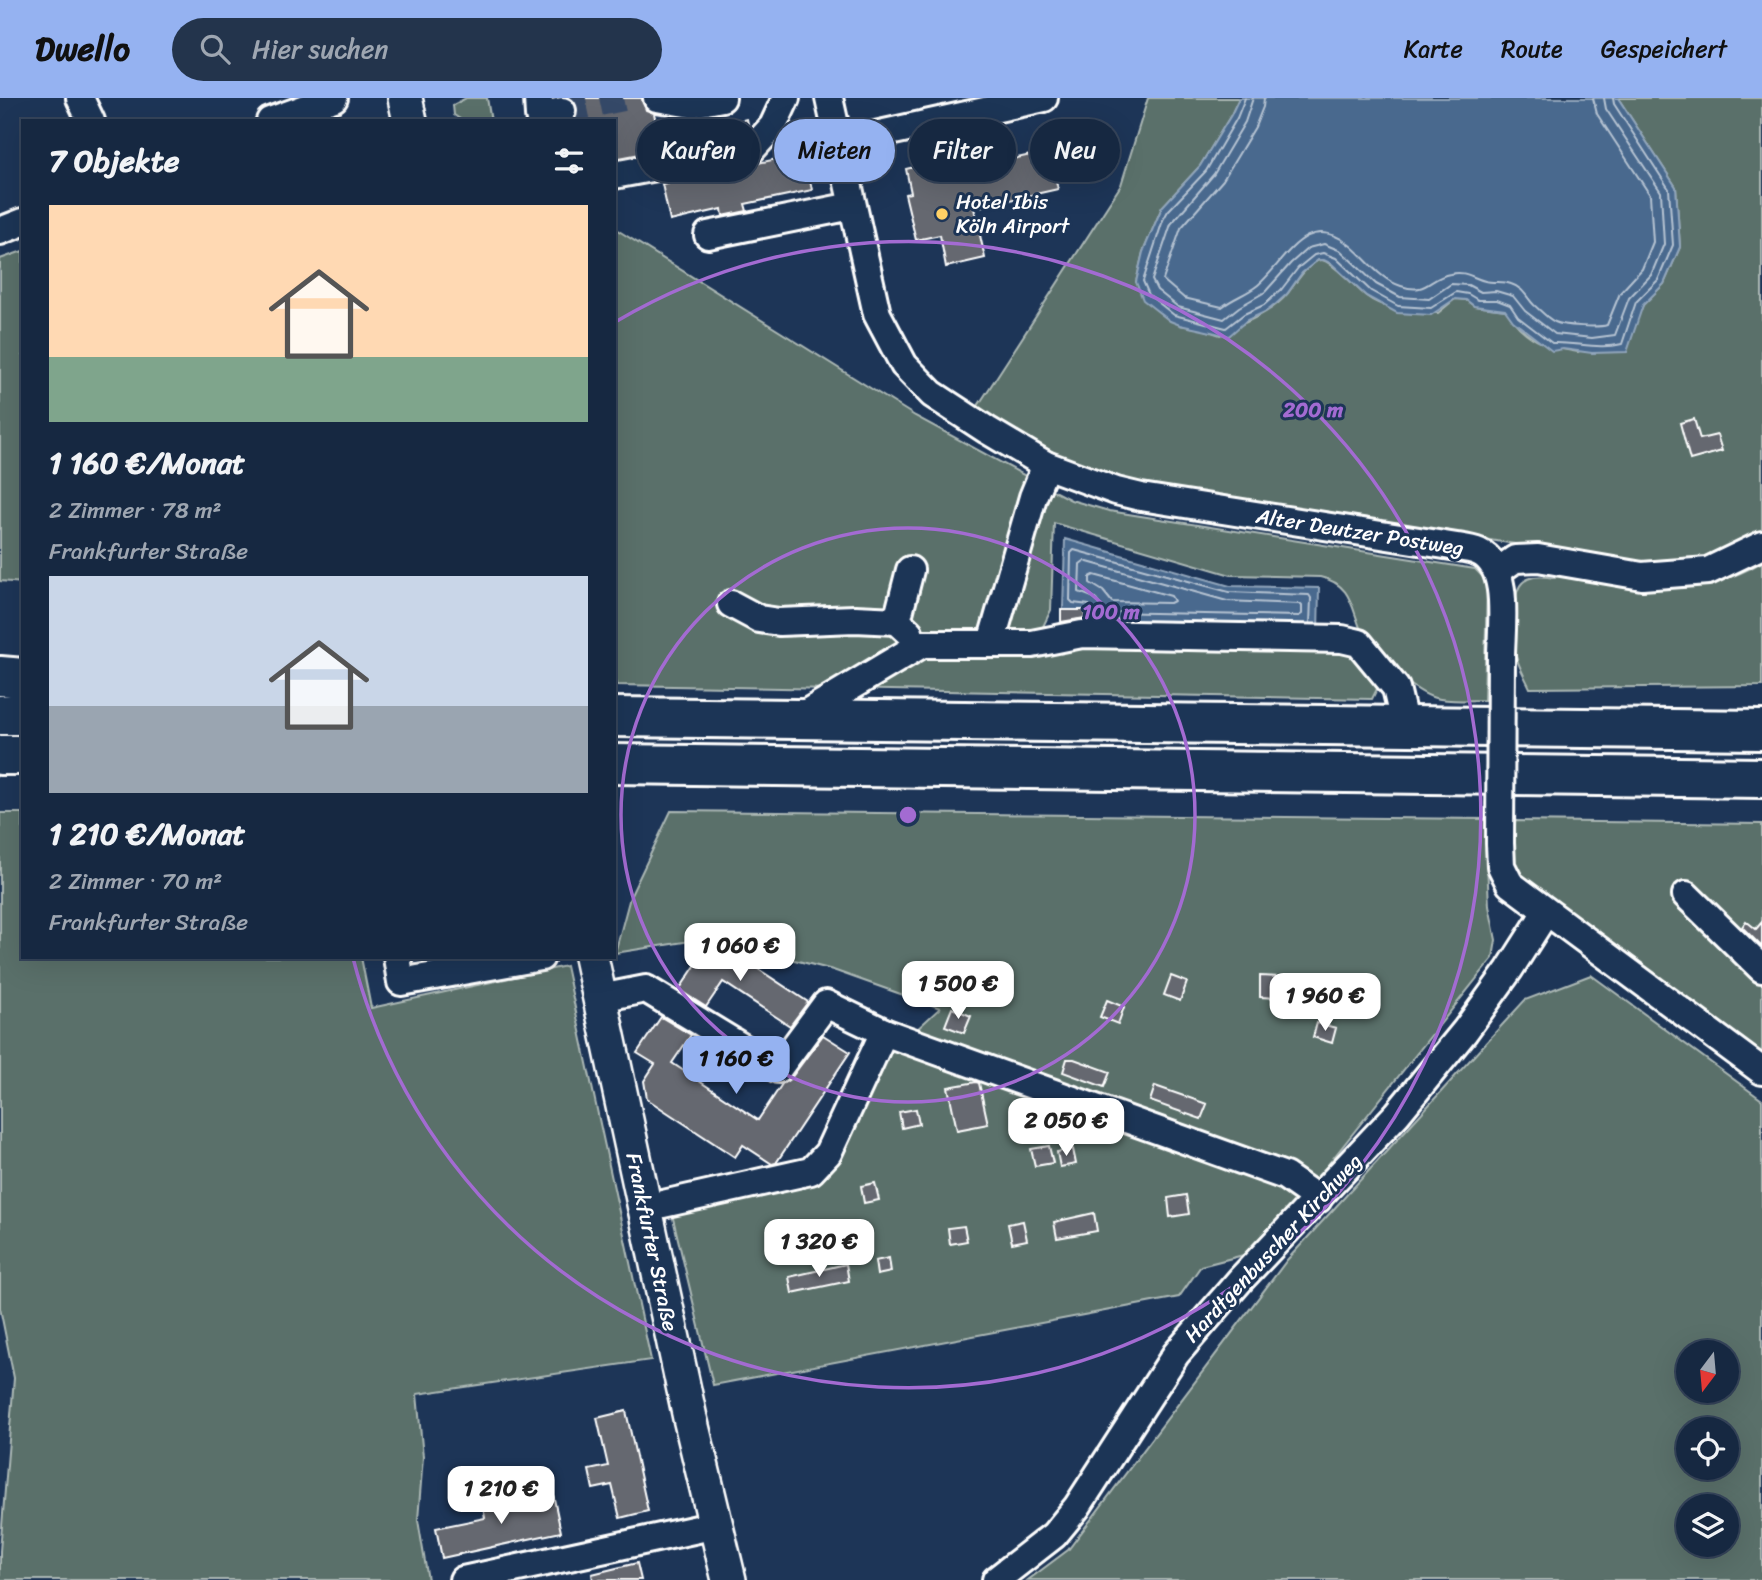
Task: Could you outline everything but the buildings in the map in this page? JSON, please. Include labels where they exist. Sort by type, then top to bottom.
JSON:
[{"type":"highway","points":[[0,676],[21,678]]},
{"type":"highway","points":[[0,715],[21,715]]},
{"type":"highway","points":[[616,717],[1762,730]]},
{"type":"highway","points":[[0,755],[21,755]]},
{"type":"highway","points":[[616,764],[1762,778]]},
{"type":"main road","points":[[405,98],[410,119]]},
{"type":"main road","name":"Frankfurter Straße","points":[[591,959],[729,1580]]},
{"type":"street","points":[[80,98],[90,119]]},
{"type":"street","points":[[276,119],[334,98]]},
{"type":"street","points":[[538,98],[539,116],[562,111]]},
{"type":"street","points":[[657,98],[691,104],[722,98]]},
{"type":"street","points":[[616,175],[752,149],[773,126],[786,98]]},
{"type":"street","points":[[895,131],[1044,98]]},
{"type":"street","name":"Alter Deutzer Postweg","points":[[837,100],[838,119]]},
{"type":"street","name":"Alter Deutzer Postweg","points":[[847,182],[877,314],[904,365],[932,394],[986,430],[1046,465],[1116,492],[1457,547],[1481,553],[1498,571]]},
{"type":"street","points":[[708,234],[852,206]]},
{"type":"street","points":[[0,231],[21,223]]},
{"type":"street","points":[[991,643],[1032,498],[1046,465]]},
{"type":"street","points":[[1762,545],[1708,571],[1642,576],[1538,558],[1515,559],[1498,571],[1501,589],[1500,843],[1501,866],[1510,884],[1762,1071]]},
{"type":"street","points":[[897,621],[911,570]]},
{"type":"street","points":[[731,604],[759,619],[779,622],[855,619],[897,621],[922,643]]},
{"type":"street","points":[[797,719],[922,643],[1032,644],[1082,634],[1342,639],[1359,643],[1396,688],[1405,726]]},
{"type":"street","points":[[1686,895],[1762,969]]},
{"type":"street","name":"Hardtgenbuscher Kirchweg","points":[[996,1580],[1054,1535],[1077,1507],[1176,1354],[1241,1279],[1396,1114],[1465,1031],[1546,912]]},
{"type":"street","points":[[397,959],[401,982],[530,959]]},
{"type":"street","points":[[600,998],[646,989],[778,1069],[826,1004],[884,1032],[1285,1176],[1318,1199]]},
{"type":"street","points":[[645,1208],[810,1171],[828,1153],[884,1032]]},
{"type":"street","points":[[463,1580],[716,1525]]},
{"type":"green space","points":[[466,98],[487,98],[491,119],[460,119],[454,115],[453,105]]},
{"type":"green space","points":[[1148,98],[1239,98],[1200,166],[1162,207],[1143,252],[1136,282],[1180,325],[1220,335],[1273,307],[1307,269],[1321,260],[1337,269],[1366,296],[1383,305],[1438,313],[1455,299],[1466,300],[1474,306],[1506,310],[1520,328],[1536,340],[1578,352],[1638,316],[1643,305],[1664,284],[1680,247],[1676,187],[1618,98],[1762,98],[1762,533],[1708,558],[1665,564],[1628,562],[1141,485],[1055,456],[976,409],[1121,185]]},
{"type":"green space","points":[[616,229],[915,416],[1033,480],[994,620],[976,637],[1047,646],[1348,645],[1380,683],[1372,699],[617,685]],"holes":[[[909,603],[919,624],[930,632],[728,608],[882,613]]]},
{"type":"green space","points":[[21,252],[21,583],[0,581],[0,259]]},
{"type":"green space","points":[[1044,486],[1071,500],[1109,511],[1475,569],[1485,579],[1487,587],[1484,700],[1435,698],[1408,683],[1389,667],[1368,643],[1347,595],[1332,581],[1320,577],[1231,575],[1054,523],[1051,610],[1038,637],[1009,633],[1004,619]]},
{"type":"green space","points":[[1762,562],[1762,686],[1530,688],[1517,661],[1515,602],[1520,586],[1532,577],[1555,578],[1557,575],[1636,587],[1687,587],[1737,575]]},
{"type":"green space","points":[[671,811],[1485,819],[1489,906],[1496,940],[1493,958],[1259,1251],[1201,1266],[1179,1297],[713,1385],[671,1210],[823,1178],[886,1049],[913,1033],[940,1008],[833,970],[709,938],[616,953],[630,897]]},
{"type":"green space","points":[[0,813],[21,813],[21,959],[361,959],[371,1008],[566,966],[651,1360],[417,1394],[423,1457],[418,1520],[428,1580],[0,1580],[14,1378],[0,1308]]},
{"type":"green space","points":[[1515,821],[1762,824],[1762,1054],[1518,874],[1511,861],[1508,845],[1515,842]]},
{"type":"green space","points":[[1591,975],[1762,1100],[1762,1580],[1028,1580],[1068,1550],[1287,1260],[1525,1000]]},
{"type":"water","points":[[1239,98],[1618,98],[1676,187],[1680,247],[1664,284],[1643,305],[1627,352],[1592,353],[1563,349],[1552,351],[1513,321],[1505,310],[1474,306],[1466,300],[1455,299],[1431,315],[1397,313],[1366,296],[1332,264],[1324,260],[1318,260],[1302,273],[1276,304],[1247,320],[1229,336],[1180,325],[1170,321],[1143,300],[1136,282],[1143,252],[1162,207],[1200,166]]},
{"type":"water","points":[[1065,539],[1230,586],[1319,588],[1318,633],[1086,628],[1086,610],[1063,610]]},
{"type":"tunnel","points":[[562,111],[623,98]]},
{"type":"place","name":"Hotel Ibis Köln Airport","points":[[942,214]]}]
